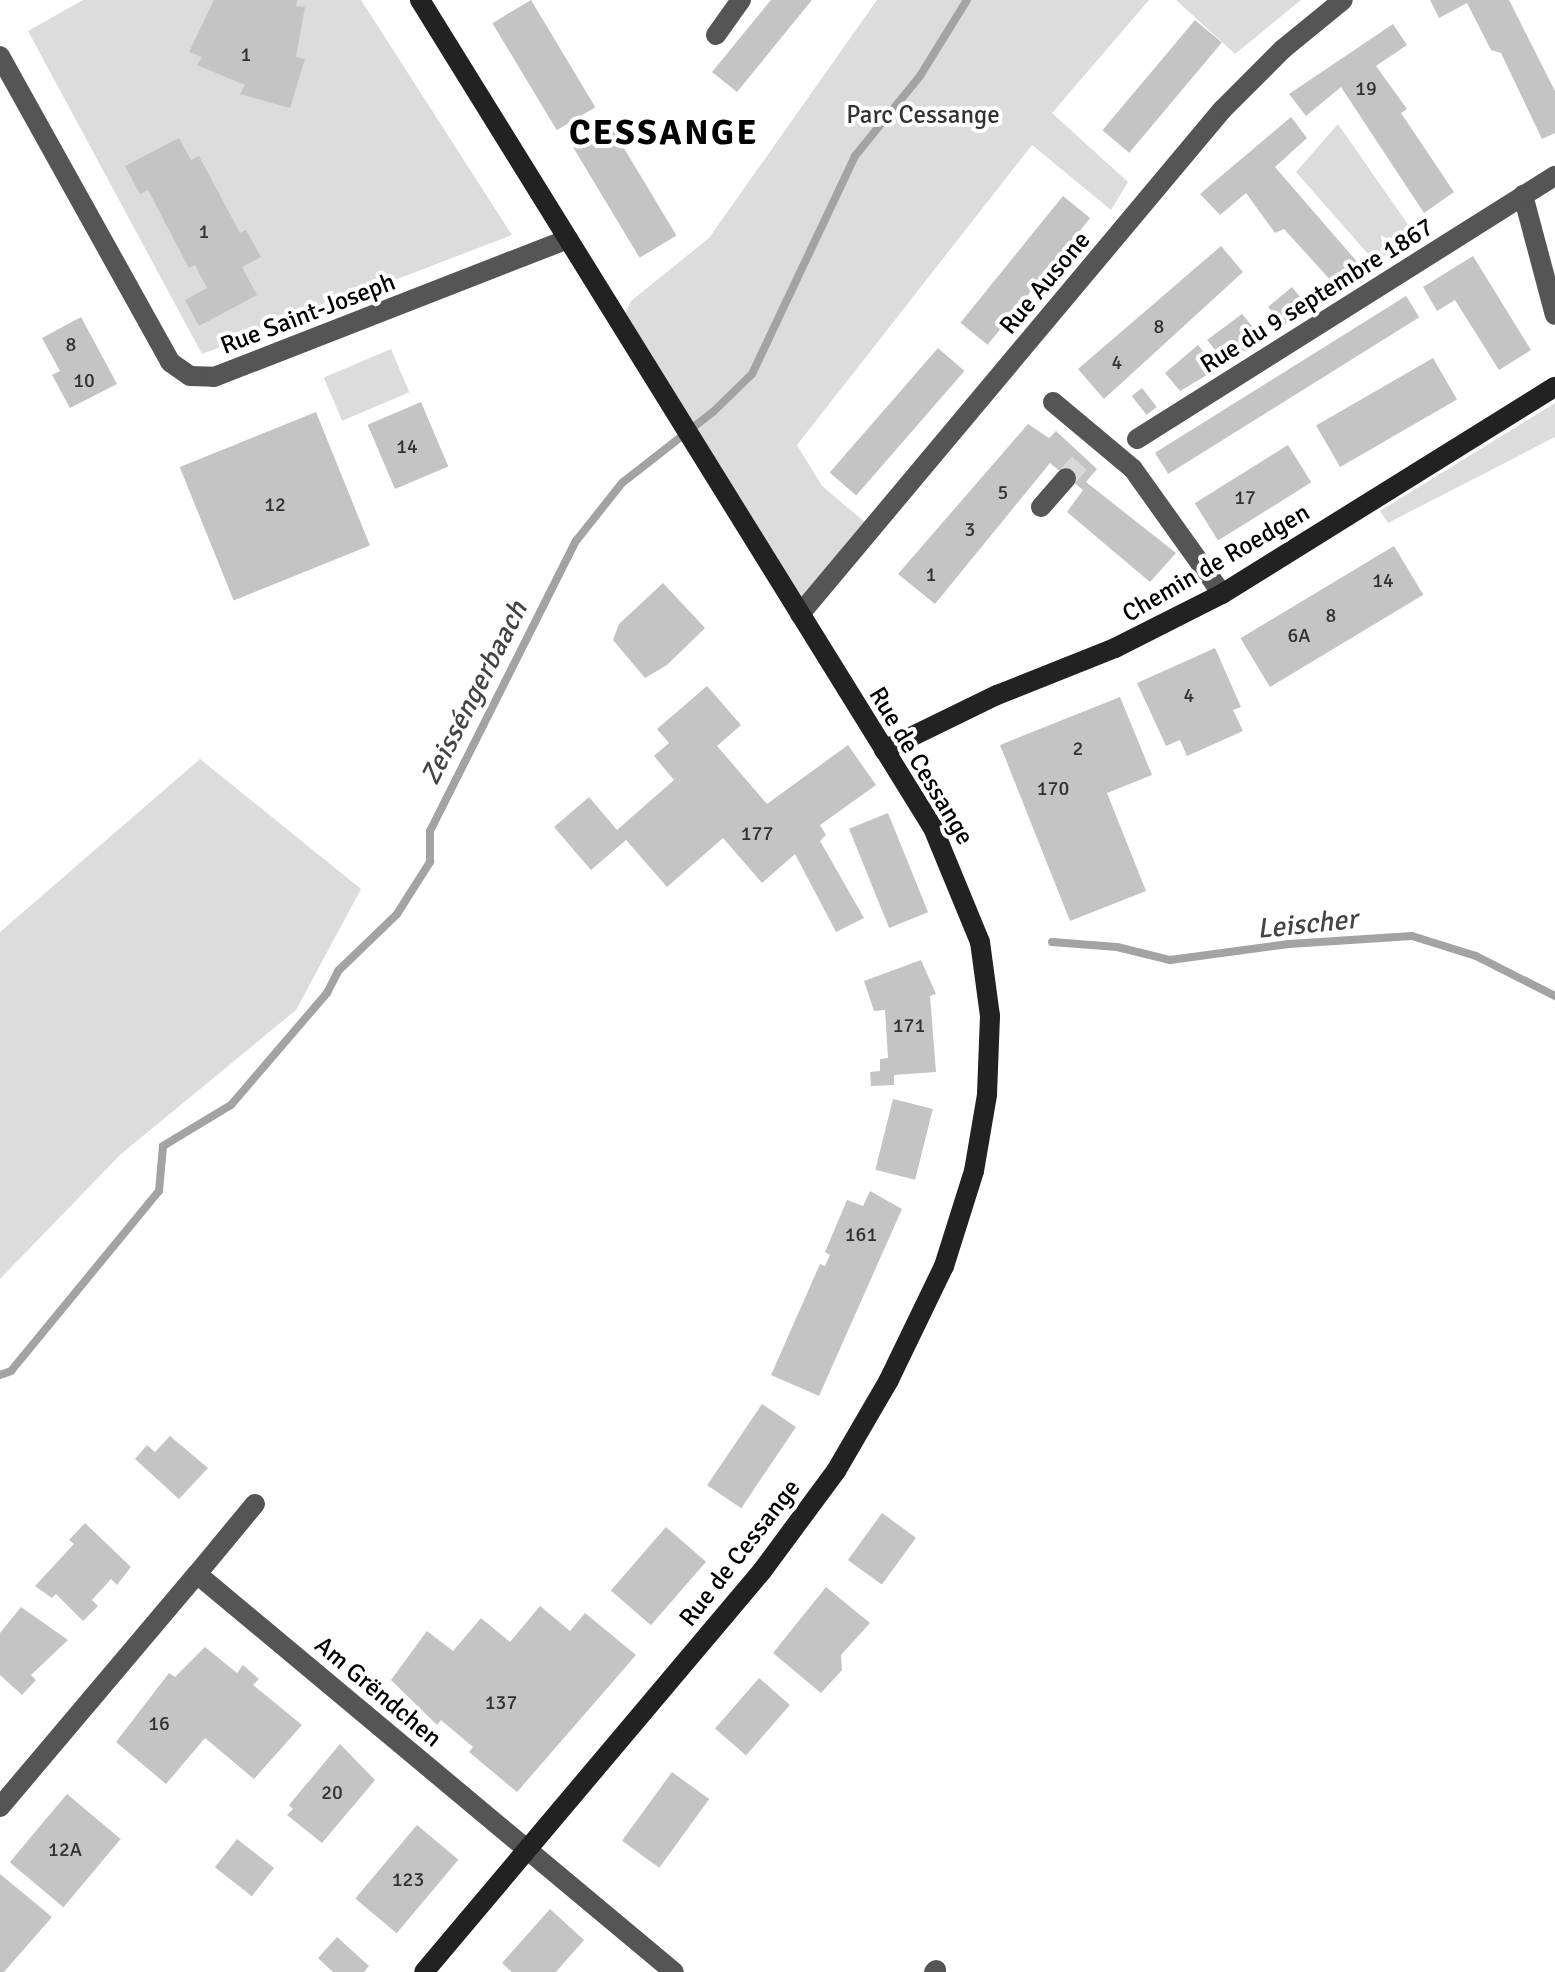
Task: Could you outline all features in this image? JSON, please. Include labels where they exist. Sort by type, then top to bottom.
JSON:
[{"type":"main road","name":"Rue de Cessange","points":[[420,0],[933,828],[964,894],[980,942],[990,1016],[987,1094],[974,1171],[944,1266],[889,1380],[836,1471],[756,1579],[424,1972]]},
{"type":"main road","name":"Chemin de Roedgen","points":[[884,750],[997,695],[1128,642],[1222,594],[1555,387]]},
{"type":"street","points":[[716,35],[741,0]]},
{"type":"street","name":"Rue Ausone","points":[[800,614],[1222,110],[1283,49],[1344,0]]},
{"type":"street","name":"Rue Saint-Joseph","points":[[0,56],[170,362],[190,376],[214,377],[568,239]]},
{"type":"street","name":"Rue du 9 septembre 1867","points":[[1137,440],[1555,176]]},
{"type":"street","points":[[1524,195],[1555,315]]},
{"type":"street","points":[[1053,402],[1090,450],[1133,469],[1222,594]]},
{"type":"street","points":[[1041,507],[1066,478]]},
{"type":"street","points":[[0,1807],[255,1504]]},
{"type":"street","name":"Am Grëndchen","points":[[197,1574],[674,1972]]},
{"type":"green space","points":[[83,0],[361,0],[512,235],[202,354],[28,31]]},
{"type":"green space","name":"Parc Cessange","points":[[877,0],[1149,0],[1052,113],[1128,182],[1111,210],[1032,145],[797,445],[822,486],[873,529],[800,614],[620,323],[631,301],[709,238]]},
{"type":"green space","points":[[1176,0],[1301,0],[1235,54]]},
{"type":"green space","points":[[1338,124],[1416,236],[1375,262],[1296,172]]},
{"type":"green space","points":[[391,349],[409,392],[342,421],[324,378]]},
{"type":"green space","points":[[1555,403],[1555,437],[1388,523],[1380,511]]},
{"type":"green space","points":[[200,759],[361,889],[296,1010],[121,1154],[0,1279],[0,932]]},
{"type":"building","points":[[214,0],[297,0],[296,6],[305,7],[296,57],[305,59],[290,108],[240,94],[245,85],[197,65],[202,57],[189,52]]},
{"type":"building","points":[[531,0],[595,107],[557,130],[492,23]]},
{"type":"building","points":[[771,0],[812,0],[737,92],[712,72]]},
{"type":"building","points":[[1430,0],[1509,0],[1555,91],[1555,133],[1542,139],[1501,53],[1491,50],[1467,3],[1439,18]]},
{"type":"building","points":[[1195,20],[1222,42],[1129,153],[1102,130]]},
{"type":"building","points":[[1393,24],[1407,45],[1376,66],[1407,109],[1401,113],[1454,192],[1424,213],[1341,87],[1306,116],[1289,94]]},
{"type":"building","points":[[1291,117],[1307,138],[1275,167],[1359,264],[1334,284],[1284,229],[1275,233],[1246,193],[1220,215],[1200,194]]},
{"type":"building","points":[[610,125],[676,236],[640,258],[573,147]]},
{"type":"building","points":[[179,138],[191,160],[199,156],[240,233],[246,230],[261,257],[242,267],[257,295],[199,326],[185,300],[207,288],[195,265],[189,268],[148,190],[140,194],[125,166]]},
{"type":"building","points":[[1063,196],[1090,218],[988,345],[960,323]]},
{"type":"building","points":[[1221,246],[1243,272],[1104,399],[1078,369]]},
{"type":"building","points":[[1473,256],[1531,350],[1499,370],[1455,300],[1437,311],[1423,287]]},
{"type":"building","points":[[1292,287],[1309,308],[1284,325],[1268,307]]},
{"type":"building","points":[[1406,296],[1419,317],[1168,474],[1155,453]]},
{"type":"building","points":[[1242,314],[1263,339],[1226,363],[1207,340]]},
{"type":"building","points":[[81,317],[117,384],[70,408],[52,375],[60,371],[42,338]]},
{"type":"building","points":[[1198,345],[1217,369],[1180,391],[1165,373]]},
{"type":"building","points":[[938,348],[964,371],[856,495],[830,473]]},
{"type":"building","points":[[1433,358],[1457,400],[1340,467],[1316,426]]},
{"type":"building","points":[[1142,388],[1157,407],[1147,415],[1132,396]]},
{"type":"building","points":[[421,402],[448,466],[395,489],[368,425]]},
{"type":"building","points":[[316,412],[370,546],[234,601],[180,467]]},
{"type":"building","points":[[1028,424],[1049,438],[1056,431],[1097,469],[1086,482],[1176,553],[1150,582],[1067,512],[1083,490],[1050,463],[935,604],[898,574]]},
{"type":"building","points":[[1288,445],[1311,482],[1218,541],[1195,503]]},
{"type":"building","points":[[1394,546],[1423,595],[1270,687],[1241,638]]},
{"type":"building","points":[[663,583],[705,628],[667,665],[645,678],[613,640],[619,624]]},
{"type":"building","points":[[1215,648],[1241,707],[1233,710],[1243,731],[1187,756],[1180,740],[1166,746],[1137,683]]},
{"type":"building","points":[[707,686],[741,725],[717,746],[767,804],[848,745],[876,785],[820,825],[826,835],[820,841],[864,918],[836,932],[795,854],[762,883],[723,838],[667,887],[626,840],[591,870],[554,827],[589,797],[617,830],[674,780],[654,756],[669,743],[657,729]]},
{"type":"building","points":[[1120,697],[1152,775],[1107,793],[1146,891],[1070,921],[1000,745]]},
{"type":"building","points":[[888,813],[928,912],[889,928],[849,829]]},
{"type":"building","points":[[921,960],[936,994],[930,996],[936,1072],[894,1075],[894,1085],[871,1086],[870,1072],[880,1071],[880,1059],[888,1058],[885,1010],[874,1011],[864,981]]},
{"type":"building","points":[[893,1099],[933,1109],[915,1180],[875,1170]]},
{"type":"building","points":[[870,1191],[902,1209],[819,1396],[771,1375],[820,1264],[825,1266],[830,1255],[825,1252],[847,1200],[863,1206]]},
{"type":"building","points":[[762,1404],[796,1427],[741,1508],[707,1485]]},
{"type":"building","points":[[170,1436],[208,1468],[179,1499],[135,1459],[147,1445],[155,1452]]},
{"type":"building","points":[[882,1513],[916,1538],[882,1585],[848,1560]]},
{"type":"building","points":[[85,1523],[131,1567],[117,1585],[111,1579],[92,1600],[98,1606],[83,1621],[56,1594],[52,1598],[35,1586],[74,1544],[69,1540]]},
{"type":"building","points":[[666,1527],[706,1562],[651,1625],[611,1590]]},
{"type":"building","points":[[826,1587],[870,1623],[841,1655],[842,1670],[821,1693],[773,1653]]},
{"type":"building","points":[[540,1606],[570,1631],[585,1613],[636,1655],[517,1792],[469,1752],[473,1747],[441,1720],[437,1725],[391,1680],[427,1631],[453,1651],[481,1618],[510,1642]]},
{"type":"building","points":[[21,1607],[68,1640],[31,1675],[36,1680],[22,1695],[0,1675],[0,1633]]},
{"type":"building","points":[[205,1647],[237,1673],[243,1665],[259,1679],[253,1685],[302,1725],[254,1779],[205,1738],[166,1784],[116,1742],[169,1673],[175,1677]]},
{"type":"building","points":[[759,1678],[790,1705],[746,1755],[715,1729]]},
{"type":"building","points":[[340,1744],[375,1780],[322,1843],[287,1815],[293,1809],[289,1805]]},
{"type":"building","points":[[672,1772],[709,1799],[659,1868],[622,1841]]},
{"type":"building","points":[[67,1794],[121,1839],[63,1907],[10,1862]]},
{"type":"building","points":[[417,1825],[458,1860],[397,1933],[355,1899]]},
{"type":"building","points":[[237,1839],[274,1868],[252,1896],[215,1867]]},
{"type":"building","points":[[0,1874],[52,1917],[4,1972],[0,1972]]},
{"type":"building","points":[[550,1909],[584,1940],[556,1972],[512,1972],[502,1963]]},
{"type":"building","points":[[337,1937],[369,1966],[364,1972],[333,1972],[318,1958]]},
{"type":"waterway","name":"Zeisséngerbaach","points":[[0,1375],[11,1371],[159,1191],[163,1146],[231,1105],[327,993],[338,971],[397,914],[430,862],[430,831],[576,541],[622,483],[713,412],[752,374],[855,156],[920,76],[967,0]]},
{"type":"waterway","name":"Leischer","points":[[1052,942],[1117,947],[1170,960],[1289,944],[1412,936],[1476,956],[1555,996]]},
{"type":"tunnel","points":[[1066,478],[1084,458]]},
{"type":"district","name":"CESSANGE","points":[[664,133]]}]
